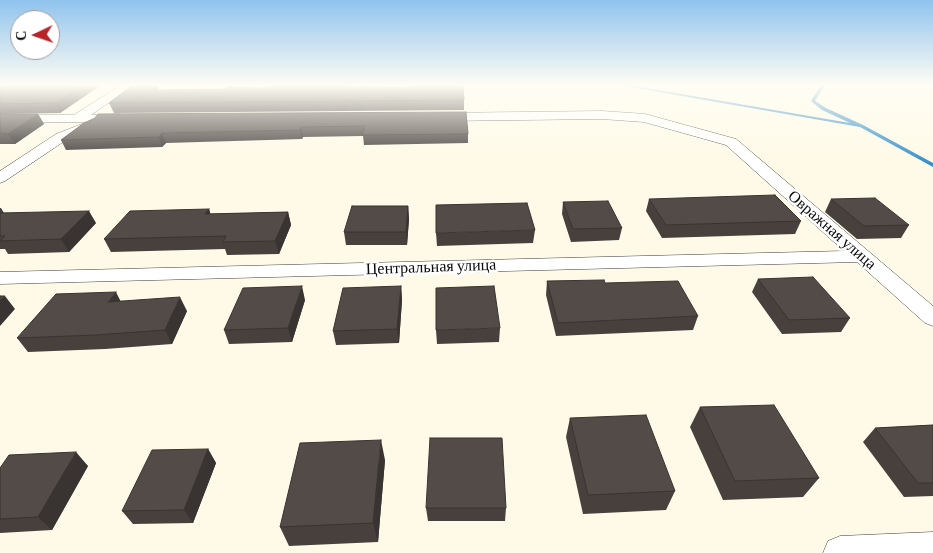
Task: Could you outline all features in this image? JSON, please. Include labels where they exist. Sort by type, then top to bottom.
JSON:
[{"type":"street","points":[[61,137],[64,129],[89,111]]},
{"type":"street","name":"Овражная улица","points":[[431,117],[602,115],[646,118],[731,142],[933,318]]},
{"type":"street","points":[[0,178],[61,137],[104,118]]},
{"type":"street","points":[[0,119],[134,118]]},
{"type":"street","name":"Центральная улица","points":[[0,278],[862,256]]},
{"type":"street","points":[[840,553],[933,550]]},
{"type":"building","points":[[466,112],[468,134],[362,135],[365,126],[301,127],[300,130],[162,133],[159,137],[61,140],[84,123],[95,118],[98,114]]},
{"type":"building","points":[[0,114],[38,114],[8,134],[0,133]]},
{"type":"building","points":[[775,195],[801,221],[666,225],[649,199]]},
{"type":"building","points":[[875,198],[909,225],[864,226],[831,199]]},
{"type":"building","points":[[608,201],[622,228],[573,229],[563,202]]},
{"type":"building","points":[[527,203],[535,230],[436,233],[436,205]]},
{"type":"building","points":[[352,206],[408,206],[406,232],[344,232]]},
{"type":"building","points":[[209,209],[205,214],[288,212],[275,241],[223,242],[226,236],[104,239],[130,211]]},
{"type":"building","points":[[89,211],[61,239],[0,241],[5,236],[0,236],[0,213]]},
{"type":"building","points":[[813,277],[850,318],[789,320],[758,279]]},
{"type":"building","points":[[604,280],[605,283],[678,281],[698,316],[558,323],[547,281]]},
{"type":"building","points":[[302,286],[288,328],[224,330],[243,288]]},
{"type":"building","points":[[401,286],[397,329],[333,331],[343,288]]},
{"type":"building","points":[[494,286],[500,328],[436,330],[436,288]]},
{"type":"building","points":[[116,292],[108,302],[180,297],[165,330],[17,338],[56,294]]},
{"type":"building","points":[[774,405],[819,478],[735,481],[700,407]]},
{"type":"building","points":[[646,415],[675,491],[588,495],[570,418]]},
{"type":"building","points":[[933,425],[933,483],[918,483],[875,428]]},
{"type":"building","points":[[430,438],[502,438],[506,508],[426,508]]},
{"type":"building","points":[[381,440],[373,523],[280,527],[300,443]]},
{"type":"building","points":[[208,449],[184,510],[122,511],[152,450]]},
{"type":"building","points":[[76,452],[38,517],[0,519],[0,468],[9,455]]},
{"type":"waterway","points":[[772,111],[861,126]]},
{"type":"waterway","points":[[828,111],[861,126]]},
{"type":"waterway","points":[[861,126],[933,165]]}]
